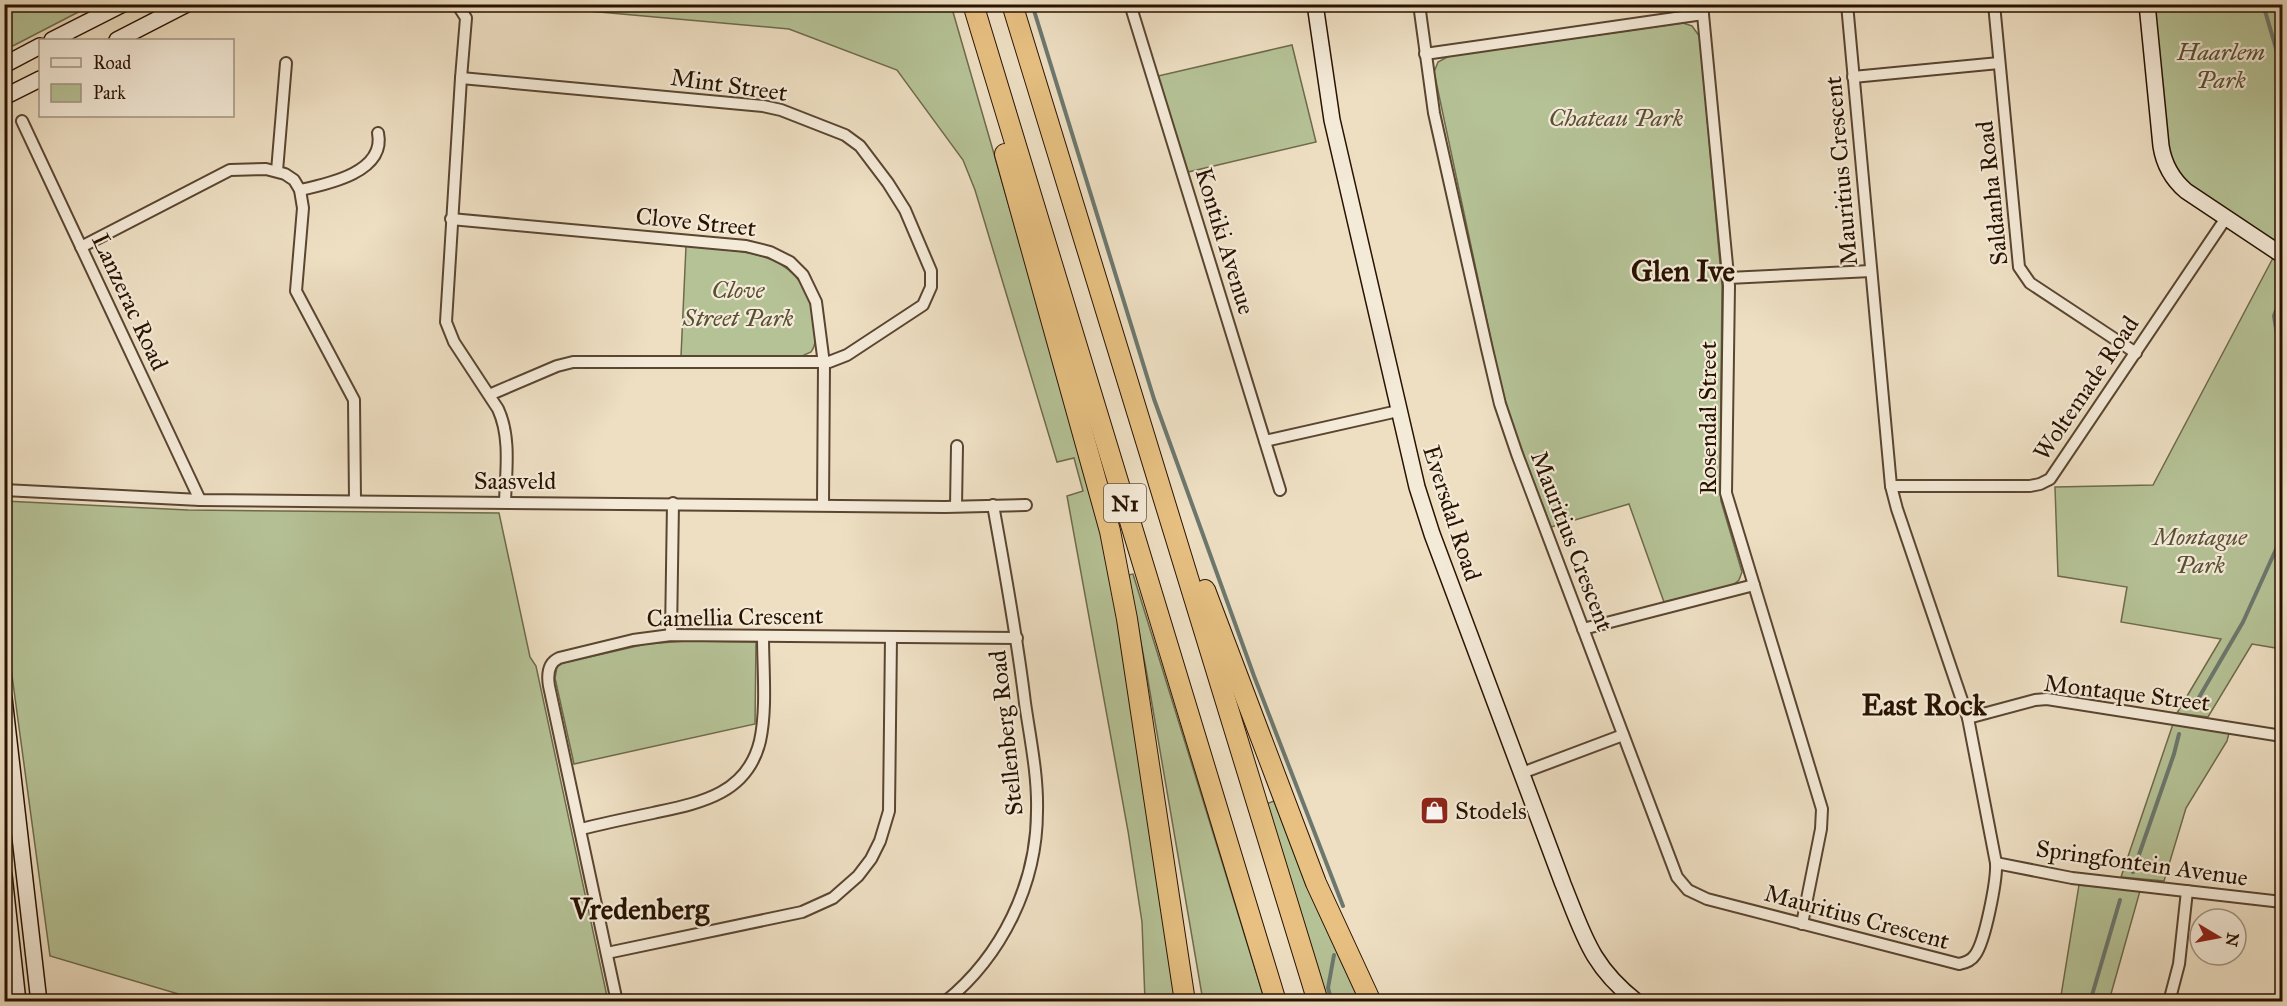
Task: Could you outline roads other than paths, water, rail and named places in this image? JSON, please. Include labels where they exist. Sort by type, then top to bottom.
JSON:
[{"type":"highway","points":[[962,4],[1110,531],[1142,714],[1185,1002]]},
{"type":"highway","name":"N1","points":[[974,4],[1276,1002]]},
{"type":"highway","name":"N1","points":[[1012,4],[1318,1002]]},
{"type":"highway","points":[[1141,422],[1308,861],[1371,1002]]},
{"type":"main road","points":[[54,39],[123,4]]},
{"type":"main road","points":[[119,39],[187,4]]},
{"type":"main road","name":"Eversdal Road","points":[[1315,4],[1332,120],[1398,411],[1422,505],[1563,884],[1593,956],[1604,971],[1637,1002]]},
{"type":"main road","points":[[2147,4],[2161,146],[2164,161],[2171,175],[2181,186],[2283,255]]},
{"type":"main road","points":[[4,65],[39,47]]},
{"type":"main road","points":[[4,97],[39,80]]},
{"type":"main road","points":[[4,698],[39,1002]]},
{"type":"main road","points":[[4,876],[18,1002]]},
{"type":"street","points":[[457,4],[466,18],[446,322],[450,336],[500,415],[506,435],[505,502]]},
{"type":"street","name":"Kontiki Avenue","points":[[1130,4],[1280,490]]},
{"type":"street","name":"Mauritius Crescent","points":[[1419,4],[1434,113],[1500,404],[1673,870],[1682,884],[1700,897],[1949,964],[1964,963],[1972,958],[1979,949],[1995,887],[1996,863],[1968,718],[1891,486],[1847,4]]},
{"type":"street","name":"Saldanha Road","points":[[1994,4],[2017,261],[2021,273],[2030,283],[2136,353]]},
{"type":"street","points":[[1425,54],[1702,9]]},
{"type":"street","name":"Rosendal Street","points":[[1702,9],[1728,278],[1726,493],[1822,809],[1821,829],[1802,924]]},
{"type":"street","points":[[277,171],[286,63]]},
{"type":"street","points":[[1853,77],[1999,63]]},
{"type":"street","name":"Mint Street","points":[[461,78],[763,106],[781,110],[845,135],[860,146],[905,210],[931,271],[931,287],[923,305],[911,315],[847,355],[824,364]]},
{"type":"street","name":"Lanzerac Road","points":[[22,122],[200,500]]},
{"type":"street","points":[[300,190],[334,182],[355,173],[374,156],[379,141],[378,133]]},
{"type":"street","points":[[81,247],[226,171],[245,168],[277,171],[290,176],[300,190],[303,208],[296,291],[354,400],[355,501]]},
{"type":"street","name":"Woltemade Road","points":[[1891,486],[2030,486],[2045,482],[2057,471],[2226,218]]},
{"type":"street","name":"Clove Street","points":[[452,219],[746,246],[776,254],[797,268],[813,293],[820,320],[824,364],[823,505]]},
{"type":"street","points":[[1728,278],[1871,271]]},
{"type":"street","points":[[489,395],[557,366],[573,362],[824,364]]},
{"type":"street","points":[[1264,441],[1398,411]]},
{"type":"street","points":[[956,506],[957,446]]},
{"type":"street","name":"Saasveld","points":[[4,490],[200,500],[1026,505]]},
{"type":"street","points":[[671,635],[673,503]]},
{"type":"street","name":"Stellenberg Road","points":[[945,1002],[973,975],[1002,936],[1017,907],[1032,860],[1037,828],[1037,796],[1017,638],[993,505]]},
{"type":"street","points":[[1583,629],[1754,585]]},
{"type":"street","name":"Camellia Crescent","points":[[617,1002],[549,686],[550,666],[559,658],[633,640],[671,635],[1017,638]]},
{"type":"street","points":[[581,829],[696,804],[718,796],[737,781],[756,754],[761,736],[763,636]]},
{"type":"street","points":[[607,953],[802,912],[833,898],[858,876],[871,859],[880,841],[888,811],[891,637]]},
{"type":"street","name":"Montaque Street","points":[[1968,718],[2035,700],[2047,699],[2283,736]]},
{"type":"street","points":[[1522,773],[1623,735]]},
{"type":"street","name":"Springfontein Avenue","points":[[1996,863],[2072,878],[2283,902]]},
{"type":"street","points":[[2169,1002],[2179,964],[2187,891]]},
{"type":"waterway","points":[[1032,4],[1154,399],[1254,676],[1343,906]]},
{"type":"waterway","points":[[2263,4],[2282,69]]},
{"type":"waterway","points":[[2282,294],[2274,316],[2282,366]]},
{"type":"waterway","points":[[2194,706],[2243,622],[2282,536]]},
{"type":"waterway","points":[[2133,872],[2179,734]]},
{"type":"waterway","points":[[2090,1002],[2120,900]]},
{"type":"waterway","points":[[1332,1002],[1328,988],[1334,955]]},
{"type":"place","name":"Stodels","points":[[1434,811]]},
{"type":"district","name":"Glen Ive","points":[[1683,271]]},
{"type":"district","name":"East Rock","points":[[1924,705]]},
{"type":"district","name":"Vredenberg","points":[[640,909]]},
{"type":"park label","name":"Haarlem Park","points":[[2221,66]]},
{"type":"park label","name":"Chateau Park","points":[[1616,118]]},
{"type":"park label","name":"Clove Street Park","points":[[738,304]]},
{"type":"park label","name":"Montague Park","points":[[2200,551]]}]
